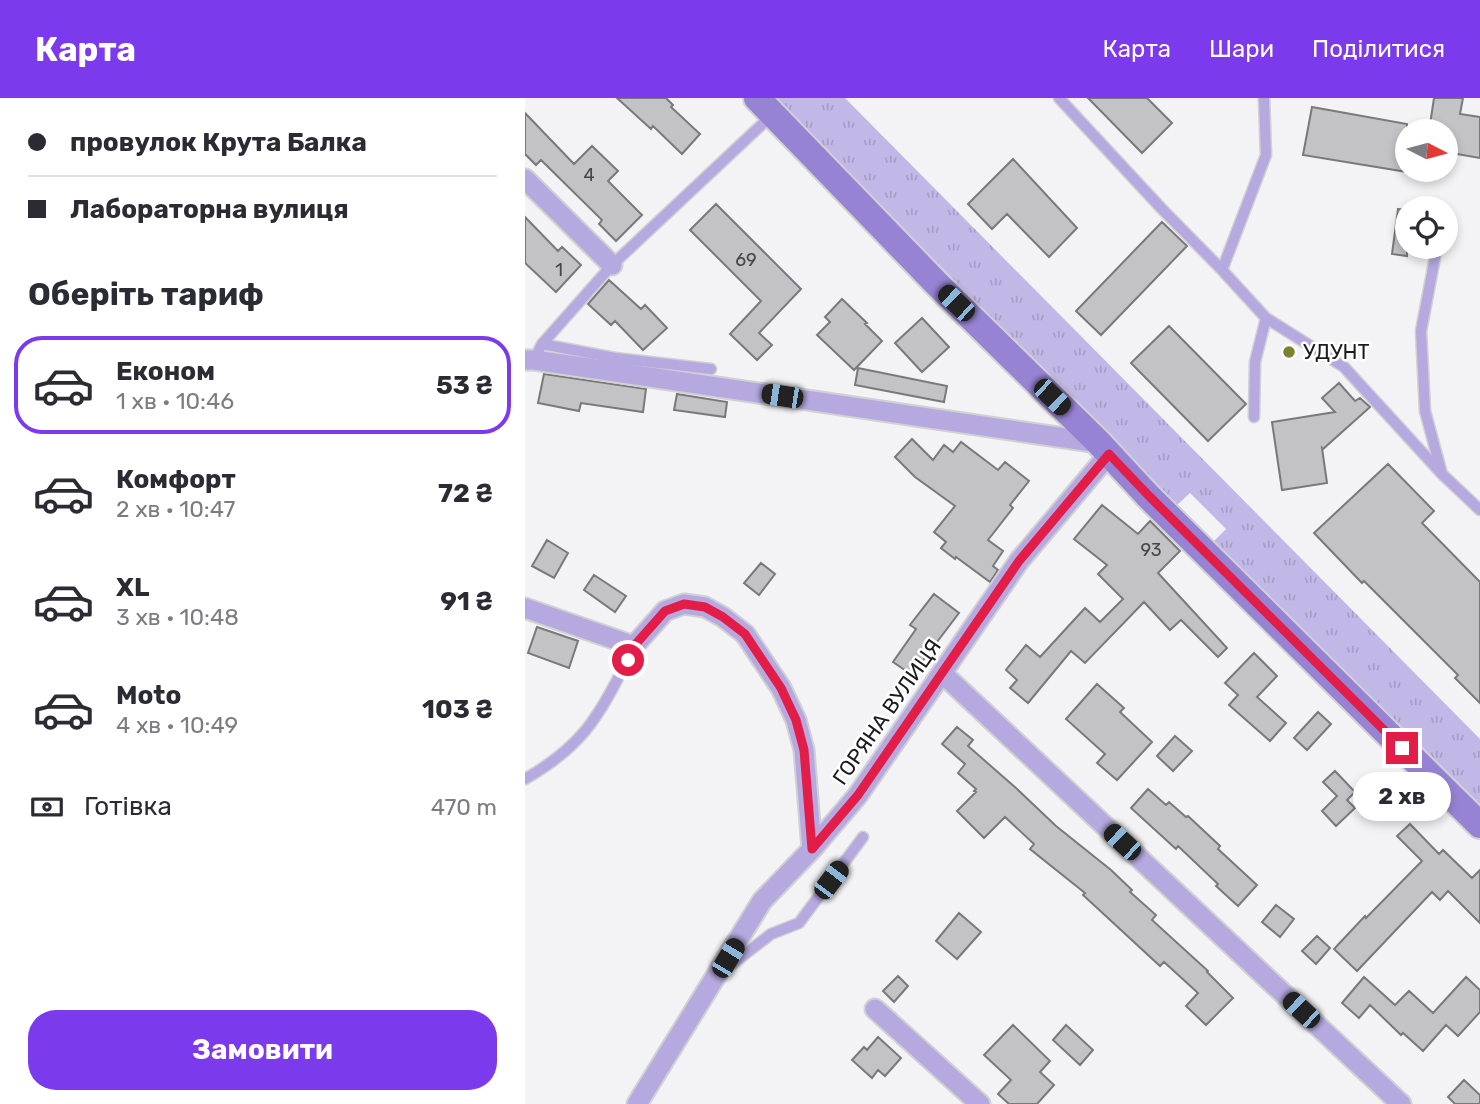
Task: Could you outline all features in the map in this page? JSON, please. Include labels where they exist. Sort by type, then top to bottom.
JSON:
[{"type":"main road","points":[[765,106],[937,284],[1480,825]]},
{"type":"street","points":[[525,179],[612,265]]},
{"type":"street","points":[[534,355],[1104,448]]},
{"type":"street","name":"ГОРЯНА ВУЛИЦЯ","points":[[637,1104],[762,901],[812,849],[858,795],[1019,561],[1104,448]]},
{"type":"street","points":[[525,608],[634,646],[665,611],[684,604],[705,607],[745,634],[781,688],[796,720],[804,750],[812,849]]},
{"type":"street","points":[[942,673],[1401,1104]]},
{"type":"street","points":[[875,1009],[980,1104]]},
{"type":"lane","points":[[1059,98],[1265,318],[1345,367],[1442,474],[1480,510]]},
{"type":"lane","points":[[1222,270],[1266,155],[1264,98]]},
{"type":"lane","points":[[534,355],[612,265],[765,106]]},
{"type":"lane","points":[[1435,259],[1421,331],[1425,411],[1442,474]]},
{"type":"lane","points":[[1254,417],[1255,362],[1265,318]]},
{"type":"lane","points":[[534,355],[615,358],[711,369]]},
{"type":"lane","points":[[525,779],[562,753],[585,731],[634,646]]},
{"type":"lane","points":[[716,976],[771,934],[799,923],[863,838]]},
{"type":"green space","points":[[774,98],[845,98],[1480,739],[1480,804],[1213,542],[1226,529],[1190,493],[1177,505]]},
{"type":"building","points":[[617,98],[666,98],[673,105],[671,107],[700,134],[682,154],[653,126],[651,129]]},
{"type":"building","points":[[1088,98],[1147,98],[1172,123],[1142,153]]},
{"type":"building","points":[[1434,98],[1463,98],[1460,114],[1480,117],[1480,158],[1458,154],[1458,119],[1431,119]]},
{"type":"building","points":[[1312,107],[1395,122],[1395,170],[1303,155]]},
{"type":"building","points":[[525,113],[574,164],[592,146],[618,171],[608,181],[642,215],[616,241],[599,224],[602,220],[541,160],[536,165],[525,154]]},
{"type":"building","points":[[1013,159],[1077,228],[1049,257],[1007,214],[992,229],[968,204]]},
{"type":"building","points":[[716,204],[801,289],[759,333],[772,345],[757,360],[730,334],[761,301],[690,230]]},
{"type":"building","points":[[525,217],[558,251],[562,247],[581,265],[556,292],[525,263]]},
{"type":"building","points":[[1162,222],[1187,246],[1101,335],[1076,311]]},
{"type":"building","points":[[1395,232],[1395,254],[1392,254]]},
{"type":"building","points":[[609,280],[641,309],[645,305],[667,328],[643,350],[615,321],[611,325],[588,304]]},
{"type":"building","points":[[842,299],[882,341],[854,370],[817,335],[830,322],[825,317]]},
{"type":"building","points":[[922,318],[949,347],[922,372],[895,343]]},
{"type":"building","points":[[1169,326],[1246,404],[1208,441],[1131,363]]},
{"type":"building","points":[[858,368],[947,386],[944,402],[855,385]]},
{"type":"building","points":[[544,374],[646,389],[643,412],[581,403],[579,411],[538,403]]},
{"type":"building","points":[[1339,383],[1355,401],[1360,398],[1370,407],[1322,448],[1327,483],[1282,490],[1272,422],[1335,412],[1322,398]]},
{"type":"building","points":[[677,394],[727,402],[725,417],[674,410]]},
{"type":"building","points":[[912,439],[933,460],[944,445],[953,452],[961,442],[998,470],[1005,462],[1029,481],[1010,505],[1013,508],[988,540],[1003,551],[993,566],[998,570],[990,582],[941,548],[946,542],[934,532],[955,506],[915,477],[895,457]]},
{"type":"building","points":[[1388,464],[1434,511],[1422,523],[1480,582],[1480,703],[1455,678],[1458,675],[1314,533]]},
{"type":"building","points":[[1102,505],[1138,534],[1150,521],[1180,551],[1158,573],[1227,648],[1218,657],[1181,620],[1170,630],[1144,602],[1085,663],[1071,651],[1028,703],[1010,688],[1017,680],[1006,670],[1026,645],[1040,657],[1085,608],[1100,622],[1123,599],[1098,574],[1107,565],[1074,539]]},
{"type":"building","points":[[547,540],[568,553],[554,578],[532,566]]},
{"type":"building","points":[[761,563],[775,574],[759,595],[744,583]]},
{"type":"building","points":[[594,575],[626,596],[615,612],[584,590]]},
{"type":"building","points":[[934,594],[959,613],[912,675],[893,662],[916,629],[910,625]]},
{"type":"building","points":[[537,627],[578,641],[569,668],[528,653]]},
{"type":"building","points":[[1254,653],[1277,676],[1257,697],[1286,723],[1270,741],[1229,705],[1238,695],[1225,683]]},
{"type":"building","points":[[1097,684],[1124,708],[1120,712],[1152,742],[1117,780],[1097,763],[1105,754],[1066,719]]},
{"type":"building","points":[[1318,712],[1331,724],[1307,750],[1294,738]]},
{"type":"building","points":[[957,727],[973,740],[968,746],[1132,890],[1130,892],[1156,915],[1152,920],[1208,971],[1233,998],[1206,1025],[1186,1006],[1198,993],[1164,962],[1160,966],[1083,895],[1085,893],[1030,849],[1034,844],[1005,817],[984,838],[957,811],[976,789],[958,773],[965,764],[942,744]]},
{"type":"building","points":[[1175,736],[1192,751],[1173,771],[1157,756]]},
{"type":"building","points":[[1335,771],[1355,792],[1347,800],[1355,808],[1336,826],[1322,811],[1337,796],[1323,782]]},
{"type":"building","points":[[1148,789],[1166,805],[1169,802],[1188,816],[1220,846],[1218,849],[1257,885],[1238,906],[1178,846],[1176,849],[1131,808]]},
{"type":"building","points":[[1410,824],[1439,854],[1443,850],[1472,878],[1480,870],[1480,923],[1448,891],[1440,900],[1432,892],[1357,971],[1334,949],[1422,861],[1397,836]]},
{"type":"building","points":[[1276,905],[1294,919],[1280,937],[1262,922]]},
{"type":"building","points":[[959,913],[981,932],[957,959],[936,941]]},
{"type":"building","points":[[1317,936],[1330,948],[1316,964],[1302,951]]},
{"type":"building","points":[[898,976],[908,986],[894,1002],[883,991]]},
{"type":"building","points":[[1364,977],[1395,1005],[1409,991],[1433,1013],[1466,977],[1480,990],[1480,1012],[1458,1036],[1446,1025],[1423,1051],[1403,1033],[1401,1035],[1370,1005],[1359,1018],[1342,1003]]},
{"type":"building","points":[[1013,1025],[1050,1061],[1040,1072],[1054,1085],[1037,1104],[1009,1104],[998,1094],[1011,1080],[984,1055]]},
{"type":"building","points":[[1066,1025],[1093,1050],[1080,1065],[1053,1040]]},
{"type":"building","points":[[878,1037],[901,1058],[885,1076],[878,1070],[872,1078],[852,1060],[864,1047],[867,1050]]},
{"type":"building","points":[[1464,1080],[1480,1095],[1480,1104],[1455,1104],[1448,1097]]},
{"type":"place","name":"УДУНТ","points":[[1289,352]]},
{"type":"route","points":[[628,660],[634,646],[665,611],[684,604],[705,607],[745,634],[781,688],[796,720],[804,750],[812,849],[858,795],[1019,561],[1109,454],[1402,748]]}]
